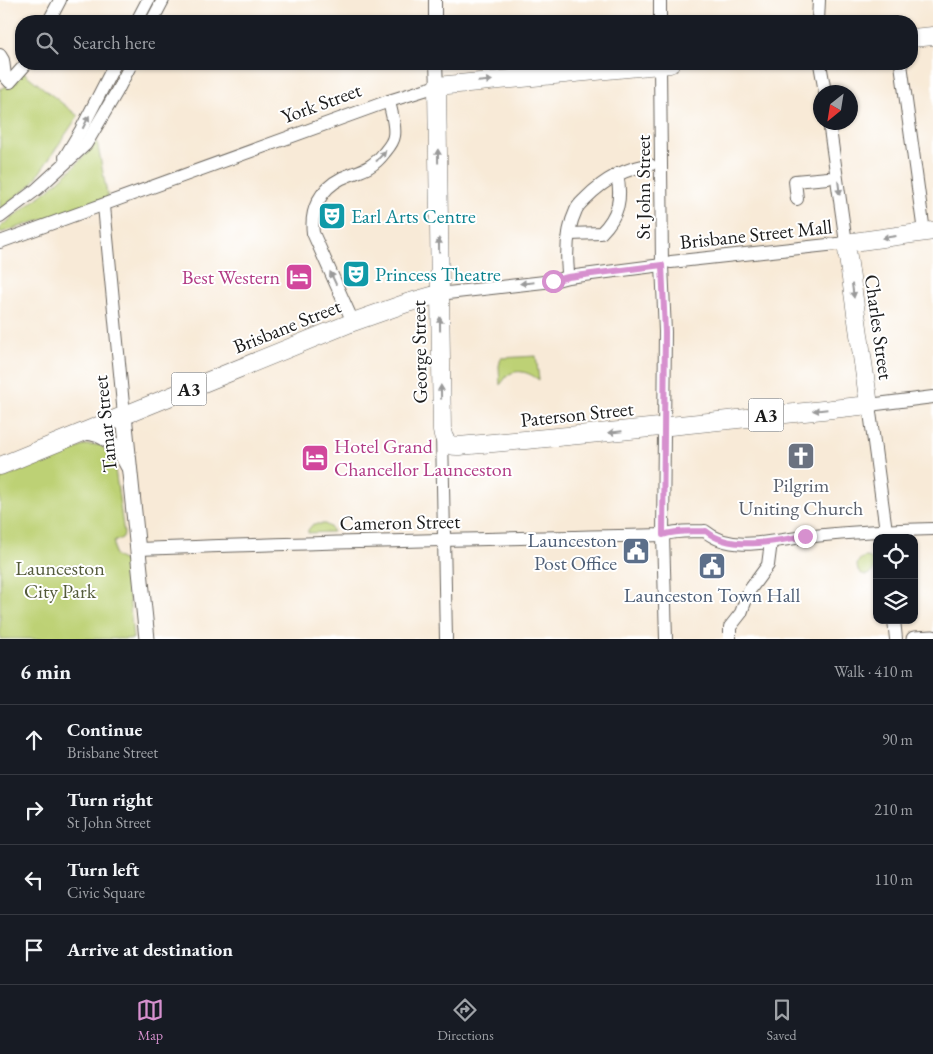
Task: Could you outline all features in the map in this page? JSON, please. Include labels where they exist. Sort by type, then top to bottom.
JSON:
[{"type":"highway","points":[[918,37],[933,36]]},
{"type":"highway","name":"York Street","points":[[437,86],[602,70]]},
{"type":"highway","name":"George Street","points":[[437,86],[442,431]]},
{"type":"highway","points":[[846,243],[928,231]]},
{"type":"highway","name":"Charles Street","points":[[846,243],[869,405]]},
{"type":"highway","name":"Brisbane Street","points":[[0,466],[354,322],[407,303],[440,294]]},
{"type":"highway","name":"Paterson Street","points":[[459,446],[538,440],[869,405]]},
{"type":"highway","points":[[442,431],[446,443],[452,446],[459,446]]},
{"type":"main road","name":"Tamar Street","points":[[124,415],[147,639]]},
{"type":"main road","points":[[85,432],[101,434],[113,444],[126,462],[130,472]]},
{"type":"main road","points":[[914,639],[933,638]]},
{"type":"street","points":[[51,15],[60,0]]},
{"type":"street","points":[[140,15],[148,0]]},
{"type":"street","points":[[155,15],[162,0]]},
{"type":"street","points":[[435,0],[435,15]]},
{"type":"street","points":[[660,0],[660,15]]},
{"type":"street","points":[[818,15],[819,0]]},
{"type":"street","points":[[0,54],[3,60],[5,76]]},
{"type":"street","points":[[50,177],[72,147],[112,70]]},
{"type":"street","points":[[0,217],[80,150],[92,136],[128,70]]},
{"type":"street","name":"George Street","points":[[436,70],[437,86]]},
{"type":"street","name":"St John Street","points":[[664,70],[667,264],[663,427],[663,535],[666,639]]},
{"type":"street","points":[[821,70],[823,85]]},
{"type":"street","points":[[901,70],[928,231]]},
{"type":"street","name":"York Street","points":[[0,242],[104,206],[389,101],[437,86]]},
{"type":"street","points":[[354,322],[312,233],[314,208],[326,191],[342,178],[369,168],[392,143],[394,129],[389,101]]},
{"type":"street","name":"Charles Street","points":[[830,130],[846,243]]},
{"type":"street","points":[[568,272],[567,252],[569,234],[578,206],[600,185],[617,174],[633,168],[650,165]]},
{"type":"street","points":[[569,234],[601,233],[606,229],[618,212],[617,174]]},
{"type":"street","points":[[797,199],[795,181],[828,178]]},
{"type":"street","name":"Tamar Street","points":[[104,206],[124,415]]},
{"type":"street","name":"Brisbane Street Mall","points":[[667,264],[846,243]]},
{"type":"street","name":"Brisbane Street","points":[[440,294],[553,281],[568,277],[667,264]]},
{"type":"street","name":"Paterson Street","points":[[869,405],[933,397]]},
{"type":"street","name":"Charles Street","points":[[869,405],[887,534]]},
{"type":"street","name":"George Street","points":[[442,431],[446,639]]},
{"type":"street","points":[[442,468],[448,455],[459,446]]},
{"type":"street","points":[[887,534],[933,529]]},
{"type":"street","name":"Cameron Street","points":[[138,549],[330,542],[663,535],[674,531],[706,531],[712,537],[727,541],[771,542],[813,536],[873,534]]},
{"type":"street","points":[[730,639],[730,627],[741,614],[749,591],[768,564],[771,542]]},
{"type":"street","points":[[894,624],[896,639]]},
{"type":"green space","points":[[23,72],[78,116],[32,184],[0,210],[0,89],[7,86]]},
{"type":"green space","points":[[97,141],[108,199],[0,233],[0,227],[47,191],[76,165]]},
{"type":"green space","points":[[536,356],[539,380],[528,373],[516,372],[508,375],[500,385],[499,366],[501,358]]},
{"type":"green space","name":"Launceston City Park","points":[[86,445],[101,445],[114,462],[124,534],[122,538],[114,542],[114,552],[116,556],[126,562],[133,639],[0,639],[0,479]]},
{"type":"green space","points":[[313,524],[325,524],[333,532],[308,533]]},
{"type":"green space","points":[[862,557],[873,559],[873,573],[862,575],[857,570],[857,562]]},
{"type":"place","name":"Earl Arts Centre","points":[[332,216]]},
{"type":"place","name":"Princess Theatre","points":[[356,274]]},
{"type":"place","name":"Best Western","points":[[299,277]]},
{"type":"place","name":"Pilgrim Uniting Church","points":[[801,456]]},
{"type":"place","name":"Hotel Grand Chancellor Launceston","points":[[315,458]]},
{"type":"place","name":"Launceston Post Office","points":[[636,551]]},
{"type":"place","name":"Launceston Town Hall","points":[[712,566]]},
{"type":"route","points":[[553,281],[568,277],[662,265],[665,332],[663,535],[674,531],[706,531],[712,537],[727,541],[762,543],[805,536]]}]
